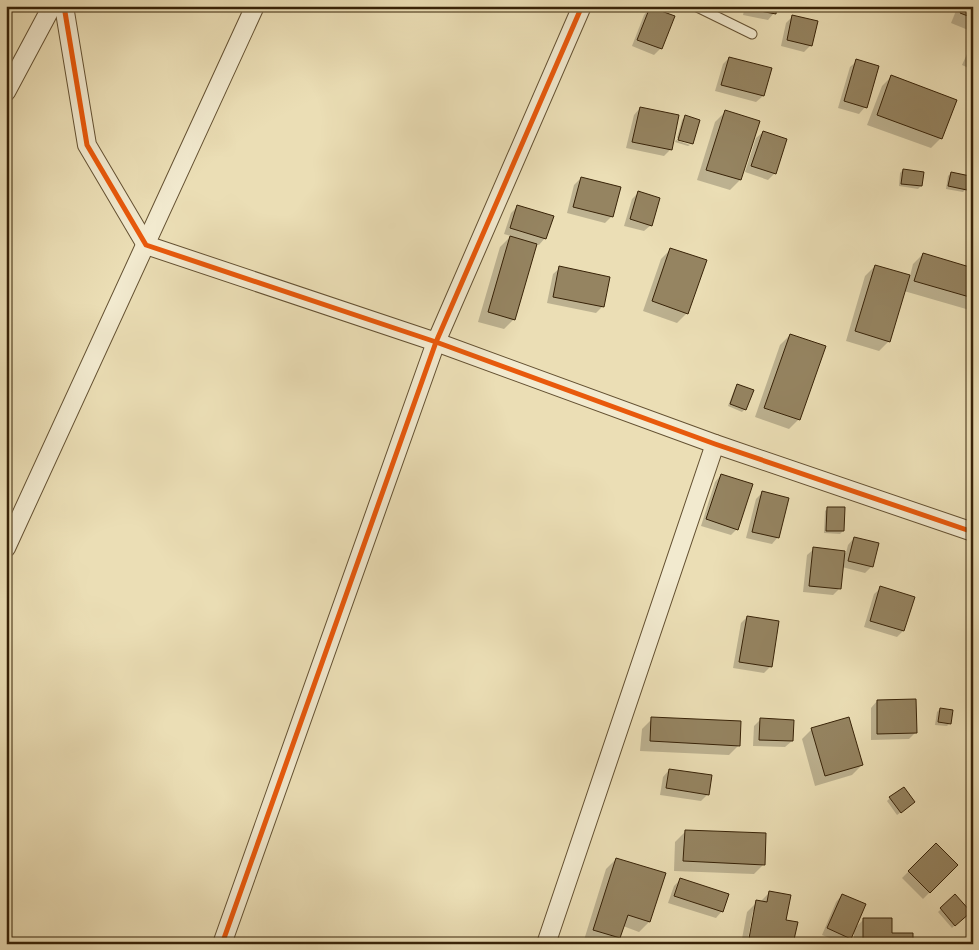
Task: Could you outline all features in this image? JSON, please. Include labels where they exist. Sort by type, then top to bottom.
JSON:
[{"type":"street","points":[[6,92],[52,6]]},
{"type":"street","points":[[64,6],[87,145],[146,245],[436,342],[715,444],[973,532]]},
{"type":"street","points":[[6,548],[255,6]]},
{"type":"street","points":[[222,944],[436,342],[582,6]]},
{"type":"street","points":[[546,944],[715,444]]},
{"type":"lane","points":[[695,6],[752,34]]},
{"type":"building","points":[[750,6],[777,6],[776,14],[749,9]]},
{"type":"building","points":[[963,6],[973,6],[973,18],[960,13]]},
{"type":"building","points":[[650,7],[675,16],[662,49],[637,40]]},
{"type":"building","points":[[792,15],[818,21],[812,46],[787,40]]},
{"type":"building","points":[[729,57],[772,68],[764,96],[721,85]]},
{"type":"building","points":[[856,59],[879,66],[867,108],[844,101]]},
{"type":"building","points":[[891,75],[957,100],[942,139],[877,115]]},
{"type":"building","points":[[640,107],[679,115],[672,150],[632,142]]},
{"type":"building","points":[[725,110],[760,121],[741,180],[706,170]]},
{"type":"building","points":[[685,115],[700,120],[693,144],[678,140]]},
{"type":"building","points":[[763,131],[787,139],[776,174],[751,166]]},
{"type":"building","points":[[903,169],[924,172],[922,186],[901,184]]},
{"type":"building","points":[[951,172],[970,176],[967,190],[948,186]]},
{"type":"building","points":[[581,177],[621,187],[613,217],[573,207]]},
{"type":"building","points":[[638,191],[660,198],[652,226],[630,219]]},
{"type":"building","points":[[517,205],[554,216],[546,239],[510,228]]},
{"type":"building","points":[[510,236],[537,244],[515,320],[488,312]]},
{"type":"building","points":[[670,248],[707,260],[688,314],[652,301]]},
{"type":"building","points":[[923,253],[973,268],[973,298],[914,281]]},
{"type":"building","points":[[875,265],[910,275],[890,342],[855,331]]},
{"type":"building","points":[[559,266],[610,277],[604,307],[553,297]]},
{"type":"building","points":[[790,334],[826,346],[800,420],[764,408]]},
{"type":"building","points":[[737,384],[754,390],[746,410],[730,404]]},
{"type":"building","points":[[721,474],[753,484],[738,530],[706,519]]},
{"type":"building","points":[[762,491],[789,498],[779,538],[752,532]]},
{"type":"building","points":[[827,507],[845,507],[844,531],[826,531]]},
{"type":"building","points":[[854,537],[879,543],[873,567],[848,561]]},
{"type":"building","points":[[813,547],[845,551],[841,589],[809,586]]},
{"type":"building","points":[[880,586],[915,597],[904,631],[870,621]]},
{"type":"building","points":[[747,616],[779,621],[772,667],[739,662]]},
{"type":"building","points":[[916,699],[917,733],[877,734],[877,700]]},
{"type":"building","points":[[940,708],[953,710],[951,724],[938,722]]},
{"type":"building","points":[[651,717],[741,721],[740,746],[650,741]]},
{"type":"building","points":[[849,717],[863,765],[825,776],[811,728]]},
{"type":"building","points":[[760,718],[794,720],[793,741],[759,740]]},
{"type":"building","points":[[669,769],[712,775],[709,795],[666,788]]},
{"type":"building","points":[[904,787],[915,802],[901,813],[889,797]]},
{"type":"building","points":[[685,830],[766,833],[765,865],[683,861]]},
{"type":"building","points":[[936,843],[958,865],[930,893],[908,871]]},
{"type":"building","points":[[616,858],[666,873],[650,922],[628,915],[620,938],[593,930]]},
{"type":"building","points":[[680,878],[729,894],[723,912],[674,896]]},
{"type":"building","points":[[769,891],[791,895],[786,920],[798,922],[793,944],[748,944],[756,900],[767,902]]},
{"type":"building","points":[[842,894],[866,904],[851,939],[827,928]]},
{"type":"building","points":[[955,894],[971,912],[955,926],[940,908]]},
{"type":"building","points":[[863,918],[892,918],[892,933],[913,933],[913,944],[863,944]]},
{"type":"cycle path","points":[[64,6],[87,145],[146,245],[436,342],[715,444],[973,532]]},
{"type":"cycle path","points":[[222,944],[436,342],[582,6]]}]
